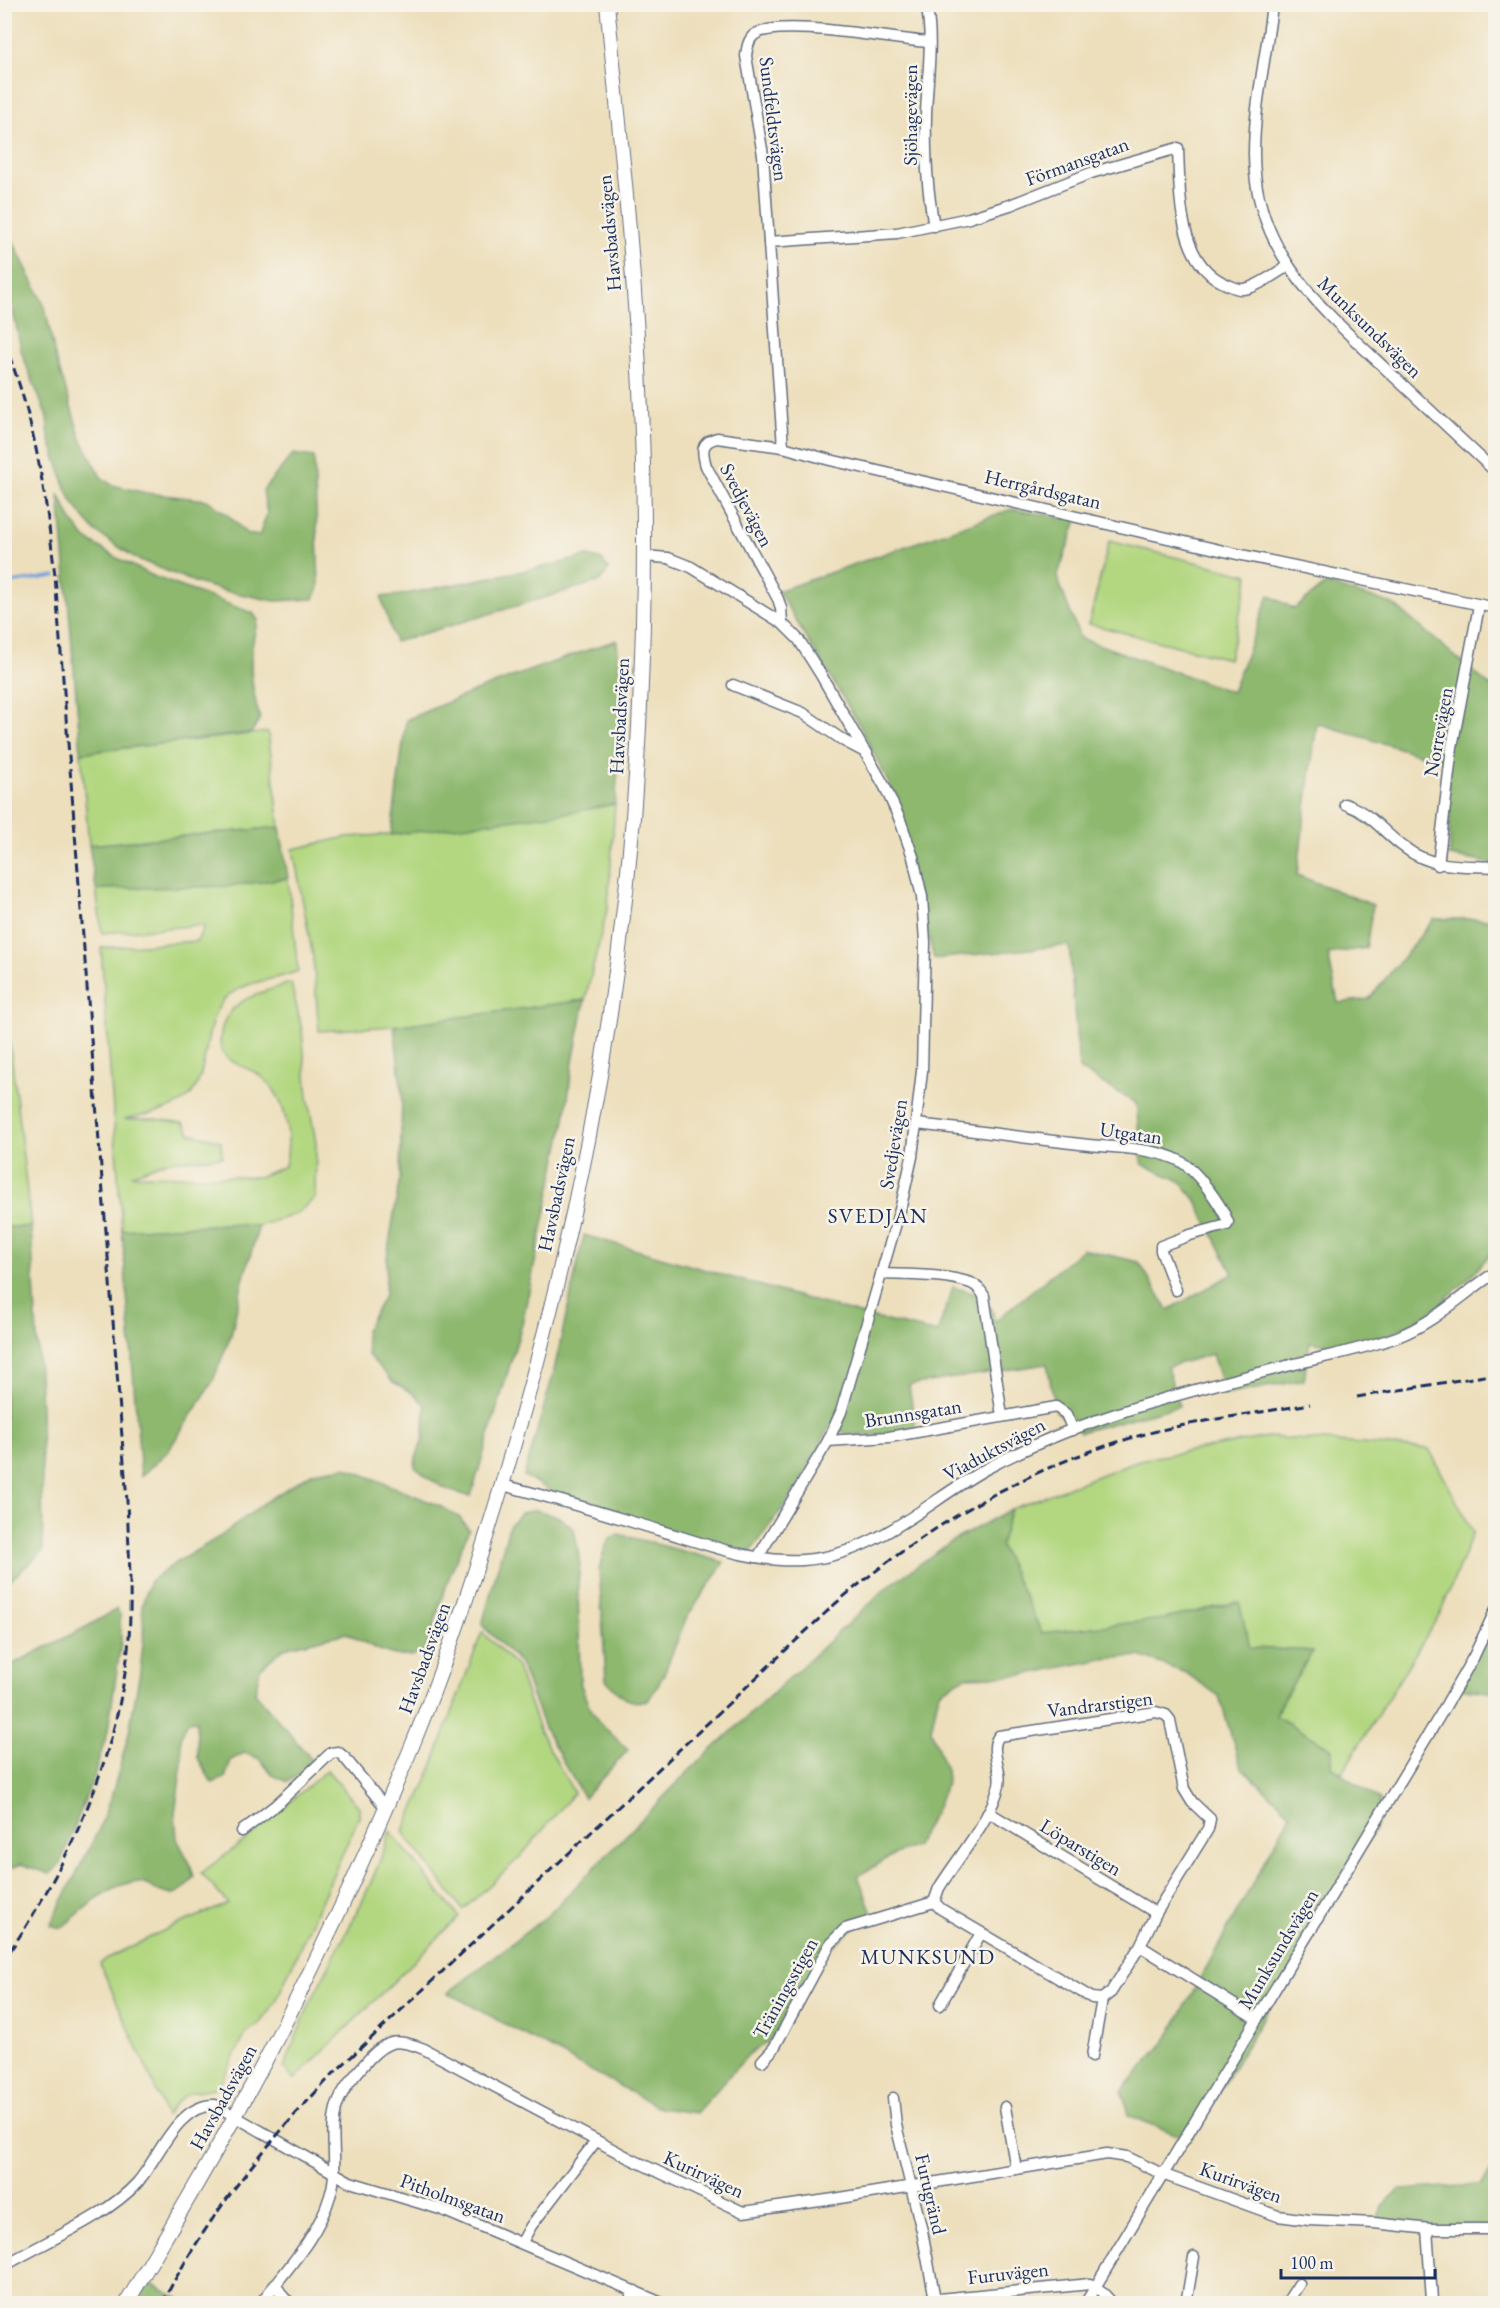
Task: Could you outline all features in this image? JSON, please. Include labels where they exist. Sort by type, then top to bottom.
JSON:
[{"type":"main road","name":"Havsbadsvägen","points":[[126,2304],[235,2116],[315,1962],[386,1808],[444,1661],[502,1485],[532,1384],[575,1207],[606,1042],[617,969],[634,801],[644,556],[641,425],[634,297],[608,4]]},
{"type":"street","name":"Sjöhagevägen","points":[[926,4],[930,23],[926,117],[929,198],[934,226]]},
{"type":"street","points":[[930,23],[934,4]]},
{"type":"street","name":"Munksundsvägen","points":[[1272,4],[1254,155],[1258,192],[1267,226],[1280,253],[1299,282],[1328,314],[1496,472]]},
{"type":"street","name":"Sundfeldtsvägen","points":[[769,242],[763,155],[746,56],[747,45],[754,35],[768,29],[791,28],[929,42]]},
{"type":"street","name":"Förmansgatan","points":[[769,242],[897,233],[969,218],[1010,205],[1091,173],[1178,148],[1180,197],[1187,233],[1196,258],[1207,273],[1240,290],[1249,288],[1288,266]]},
{"type":"street","points":[[769,242],[783,447]]},
{"type":"street","name":"Svedjevägen","points":[[782,623],[782,608],[778,599],[706,466],[702,450],[708,440],[717,438],[783,447]]},
{"type":"street","name":"Herrgårdsgatan","points":[[783,447],[830,460],[1237,554],[1496,608]]},
{"type":"street","name":"Svedjevägen","points":[[644,556],[668,558],[691,567],[782,623],[799,640],[867,753],[900,820],[913,857],[922,897],[925,942],[922,1071],[912,1157],[901,1206],[841,1412],[828,1441],[758,1557]]},
{"type":"street","name":"Norrevägen","points":[[1438,865],[1452,747],[1479,606]]},
{"type":"street","points":[[732,685],[803,713],[844,741],[867,753]]},
{"type":"street","points":[[1345,804],[1360,809],[1372,817],[1405,849],[1438,865],[1496,867]]},
{"type":"street","name":"Utgatan","points":[[916,1124],[1166,1155],[1190,1168],[1228,1222],[1227,1225],[1161,1246],[1176,1290]]},
{"type":"street","name":"Viaduktsvägen","points":[[502,1485],[555,1498],[721,1549],[758,1557],[773,1560],[805,1560],[835,1555],[864,1545],[984,1470],[1046,1440],[1157,1401],[1396,1337],[1440,1314],[1496,1272]]},
{"type":"street","points":[[881,1274],[955,1280],[972,1284],[980,1289],[983,1295],[1002,1416]]},
{"type":"street","name":"Brunnsgatan","points":[[828,1441],[889,1437],[1056,1407],[1066,1414],[1072,1430]]},
{"type":"street","name":"Munksundsvägen","points":[[1085,2304],[1442,1712],[1474,1656],[1496,1609]]},
{"type":"street","name":"Vandrarstigen","points":[[934,1902],[939,1888],[988,1812],[1000,1782],[994,1750],[995,1740],[999,1736],[1156,1712],[1166,1715],[1173,1726],[1185,1790],[1192,1803],[1210,1819],[1209,1829],[1156,1913],[1140,1946],[1111,1992],[1102,1999],[1092,2056]]},
{"type":"street","points":[[242,1831],[276,1805],[331,1753],[338,1752],[344,1757],[386,1808]]},
{"type":"street","name":"Löparstigen","points":[[988,1812],[1156,1913]]},
{"type":"street","points":[[934,1902],[941,1909],[1092,1998],[1102,1999]]},
{"type":"street","name":"Träningsstigen","points":[[762,2061],[774,2048],[830,1944],[839,1933],[845,1929],[934,1902]]},
{"type":"street","points":[[940,2005],[981,1933]]},
{"type":"street","points":[[1140,1946],[1257,2019]]},
{"type":"street","name":"Kurirvägen","points":[[260,2304],[306,2243],[320,2220],[330,2196],[334,2174],[334,2123],[337,2106],[345,2088],[376,2052],[395,2040],[424,2049],[596,2141],[687,2187],[743,2212],[1117,2154],[1162,2174],[1278,2216],[1427,2229],[1496,2229]]},
{"type":"street","name":"Furugränd","points":[[893,2098],[896,2125],[912,2186],[935,2299]]},
{"type":"street","name":"Pitholmsgatan","points":[[4,2266],[98,2212],[128,2192],[139,2181],[183,2118],[204,2105],[215,2106],[235,2116],[334,2174],[366,2187],[440,2209],[664,2304]]},
{"type":"street","points":[[1005,2107],[1016,2169]]},
{"type":"street","points":[[522,2242],[531,2226],[596,2141]]},
{"type":"street","points":[[1427,2229],[1432,2300]]},
{"type":"street","points":[[1186,2304],[1194,2257]]},
{"type":"street","points":[[275,2284],[284,2298],[292,2304]]},
{"type":"street","name":"Furuvägen","points":[[888,2304],[1083,2284],[1095,2287]]},
{"type":"street","points":[[1286,2304],[1299,2284]]},
{"type":"street","points":[[1095,2287],[1113,2304]]},
{"type":"street","points":[[627,2304],[635,2291]]},
{"type":"green space","points":[[8,231],[45,307],[55,356],[81,439],[101,477],[112,485],[146,493],[207,500],[228,515],[247,534],[259,536],[267,514],[263,490],[293,454],[314,457],[319,586],[314,599],[275,601],[197,583],[137,559],[96,532],[85,519],[71,500],[64,483],[49,437],[47,417],[22,354],[5,272],[5,235]]},
{"type":"green space","points":[[59,494],[72,521],[86,539],[155,577],[253,613],[258,620],[252,646],[251,670],[260,719],[251,733],[81,753]]},
{"type":"green space","points":[[1012,509],[1077,520],[1057,577],[1080,638],[1232,692],[1269,595],[1294,609],[1326,584],[1393,604],[1495,690],[1495,864],[1450,856],[1448,763],[1317,723],[1297,875],[1373,905],[1366,948],[1328,954],[1338,1003],[1369,999],[1434,919],[1490,919],[1495,934],[1495,1249],[1469,1278],[1429,1314],[1391,1334],[1346,1348],[1310,1342],[1304,1380],[1225,1395],[1212,1354],[1167,1367],[1179,1406],[1080,1432],[1056,1411],[1047,1364],[909,1385],[916,1432],[856,1436],[829,1428],[797,1488],[744,1561],[569,1501],[524,1476],[553,1375],[584,1235],[870,1317],[937,1333],[953,1287],[973,1293],[992,1309],[994,1322],[1083,1249],[1139,1262],[1168,1310],[1233,1274],[1195,1199],[1180,1181],[1142,1164],[1136,1103],[1079,1069],[1069,945],[934,959],[894,794],[860,726],[778,591]]},
{"type":"green space","points":[[1109,541],[1249,575],[1229,659],[1089,624]]},
{"type":"green space","points":[[588,556],[602,560],[609,570],[600,581],[395,642],[381,597],[543,567]]},
{"type":"green space","points":[[617,640],[620,686],[619,755],[615,804],[573,812],[391,835],[406,720],[511,677]]},
{"type":"green space","points":[[268,732],[280,827],[89,845],[81,753]]},
{"type":"green space","points":[[615,804],[608,906],[585,1000],[394,1026],[319,1031],[313,957],[293,849],[347,837],[399,834]]},
{"type":"green space","points":[[280,827],[288,878],[229,886],[96,889],[89,845]]},
{"type":"green space","points":[[288,878],[298,971],[254,983],[229,995],[213,1018],[203,1064],[194,1091],[185,1100],[170,1108],[124,1119],[156,1119],[184,1123],[190,1133],[221,1141],[222,1157],[167,1161],[131,1175],[259,1177],[285,1166],[287,1130],[277,1095],[261,1076],[225,1056],[220,1043],[224,1022],[238,1005],[258,994],[291,983],[302,1030],[308,1098],[316,1143],[315,1198],[296,1214],[259,1226],[229,1224],[122,1230],[101,948],[197,941],[205,925],[102,933],[96,889],[229,886]]},
{"type":"green space","points":[[4,991],[31,1227],[5,1227]]},
{"type":"green space","points":[[585,1000],[572,1067],[565,1120],[522,1324],[471,1496],[463,1495],[441,1486],[415,1467],[424,1436],[425,1405],[414,1394],[393,1382],[368,1355],[365,1331],[385,1294],[387,1257],[400,1177],[402,1094],[394,1026]]},
{"type":"green space","points":[[228,1224],[259,1226],[243,1280],[231,1335],[212,1383],[168,1451],[141,1476],[122,1230]]},
{"type":"green space","points":[[5,1227],[31,1227],[41,1409],[43,1551],[5,1585]]},
{"type":"green space","points":[[1268,1437],[1429,1449],[1473,1532],[1441,1612],[1342,1773],[1331,1767],[1332,1749],[1276,1716],[1280,1705],[1313,1651],[1249,1648],[1238,1602],[1164,1619],[1042,1633],[1000,1545],[1011,1509],[1139,1460]]},
{"type":"green space","points":[[345,1467],[442,1507],[460,1518],[469,1530],[445,1589],[426,1648],[416,1655],[395,1655],[384,1652],[347,1633],[284,1648],[260,1669],[255,1693],[312,1760],[303,1772],[288,1782],[272,1775],[260,1759],[244,1753],[231,1760],[225,1778],[212,1783],[198,1758],[196,1720],[188,1721],[181,1736],[182,1763],[175,1813],[177,1839],[194,1877],[175,1894],[160,1892],[136,1882],[116,1887],[99,1897],[61,1928],[50,1925],[99,1829],[113,1791],[128,1737],[140,1672],[144,1634],[142,1605],[150,1581],[221,1536],[265,1502],[313,1472]]},
{"type":"green space","points":[[1011,1509],[1000,1545],[1042,1633],[1164,1619],[1239,1602],[1250,1648],[1313,1651],[1280,1704],[1276,1716],[1332,1749],[1331,1767],[1380,1800],[1376,1828],[1190,2140],[1128,2115],[1122,2091],[1167,2039],[1291,1814],[1241,1767],[1219,1696],[1186,1673],[1140,1656],[1103,1659],[1023,1675],[965,1677],[939,1692],[931,1730],[946,1770],[947,1782],[937,1807],[916,1846],[893,1855],[858,1876],[874,1918],[858,1924],[826,1952],[773,2038],[748,2055],[696,2113],[660,2108],[448,1993],[548,1915],[689,1771],[886,1588],[951,1542]]},
{"type":"green space","points":[[536,1510],[559,1517],[574,1529],[580,1563],[578,1584],[580,1682],[587,1702],[598,1721],[628,1750],[584,1798],[544,1728],[520,1663],[482,1625],[509,1526],[521,1513]]},
{"type":"green space","points":[[618,1534],[724,1562],[686,1619],[663,1676],[648,1701],[634,1702],[624,1698],[606,1680],[599,1569],[605,1547],[611,1538]]},
{"type":"green space","points":[[117,1609],[120,1615],[121,1642],[108,1730],[94,1776],[60,1864],[50,1874],[21,1864],[5,1871],[5,1668]]},
{"type":"green space","points":[[1495,1617],[1495,1693],[1458,1688]]},
{"type":"green space","points":[[482,1632],[517,1667],[539,1730],[574,1793],[520,1857],[463,1910],[403,1832],[426,1783]]},
{"type":"green space","points":[[327,1770],[359,1807],[359,1817],[275,2003],[260,2023],[247,2032],[218,2087],[183,2096],[166,2116],[100,1964],[169,1928],[228,1904],[201,1873],[247,1839]]},
{"type":"green space","points":[[390,1831],[459,1917],[294,2080],[284,2068],[314,1995],[375,1874]]},
{"type":"green space","points":[[1495,2167],[1495,2232],[1377,2224],[1382,2206],[1398,2190],[1480,2185]]},
{"type":"green space","points":[[148,2282],[187,2303],[135,2303]]},
{"type":"waterway","points":[[4,584],[55,576]]},
{"type":"railway","points":[[4,343],[24,400],[38,458],[55,576],[127,1501],[130,1587],[128,1652],[118,1712],[108,1750],[81,1823],[64,1859],[46,1893],[4,1960]]},
{"type":"railway","points":[[1357,1397],[1496,1374]]},
{"type":"railway","points":[[162,2304],[198,2241],[240,2181],[286,2125],[335,2072],[835,1604],[871,1575],[946,1522],[986,1499],[1069,1459],[1157,1431],[1310,1404]]},
{"type":"district","name":"SVEDJAN","points":[[878,1216]]},
{"type":"district","name":"MUNKSUND","points":[[928,1957]]}]
